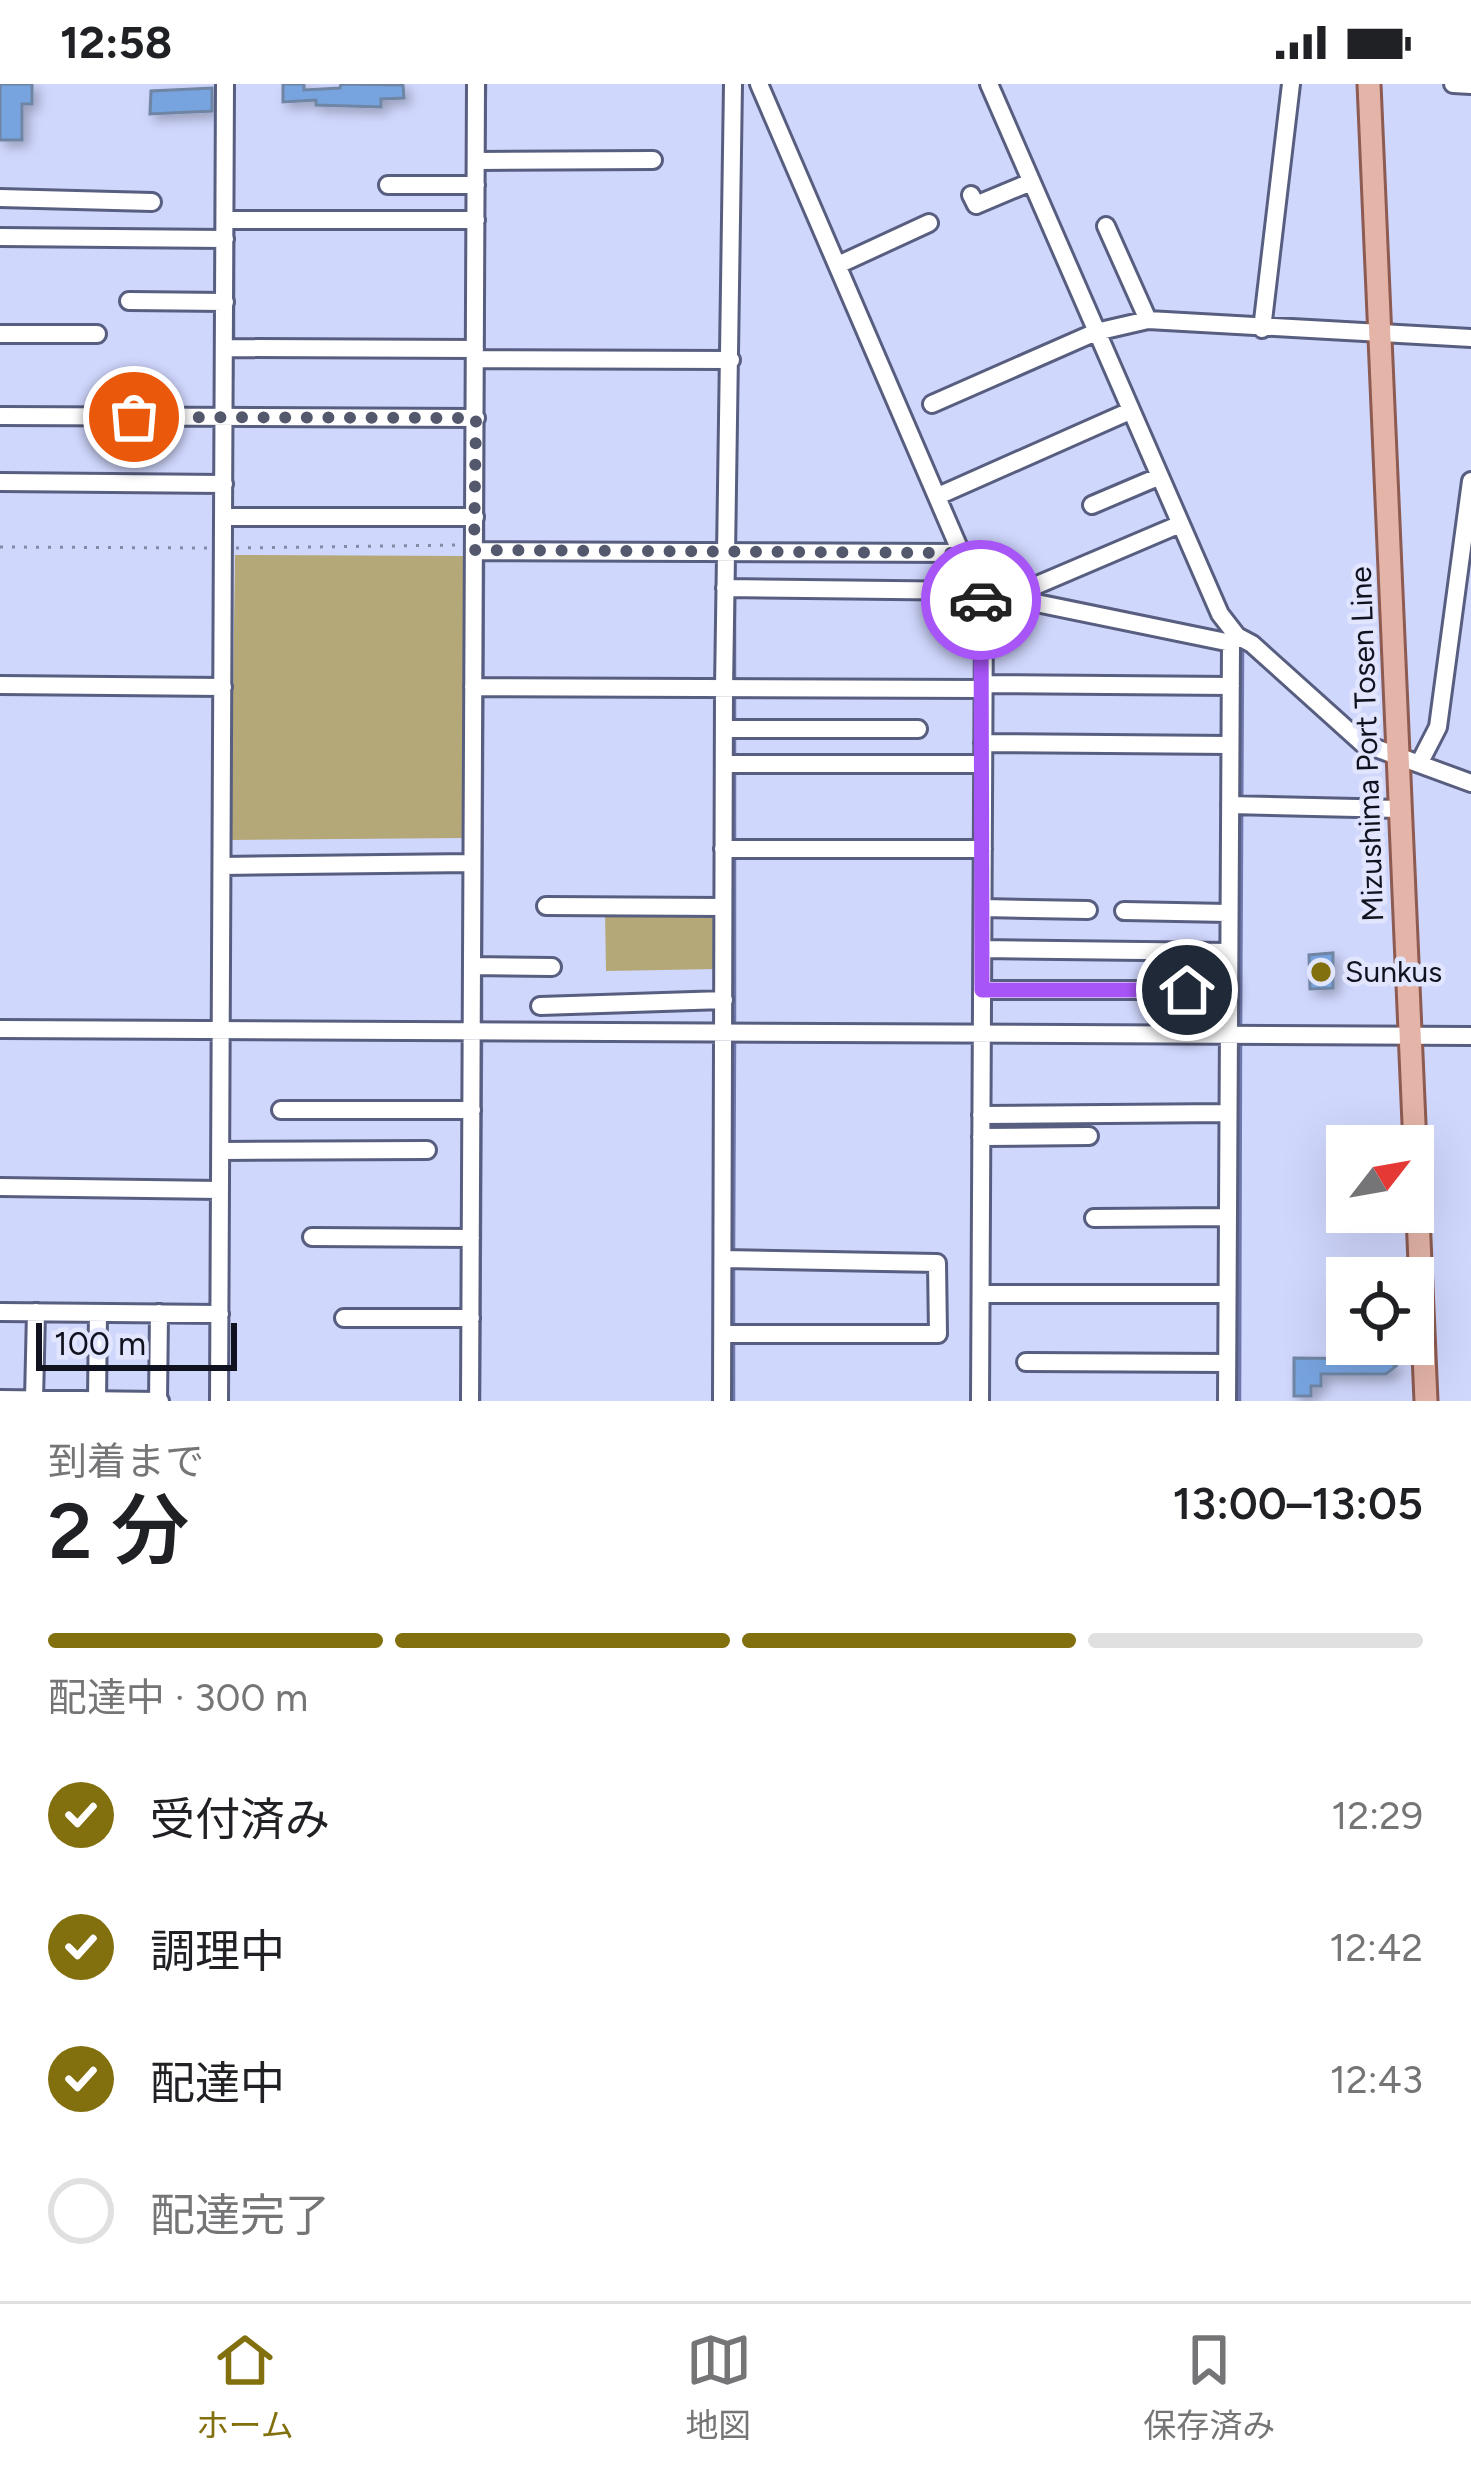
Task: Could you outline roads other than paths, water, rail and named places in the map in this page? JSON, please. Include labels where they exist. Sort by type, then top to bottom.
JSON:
[{"type":"main road","name":"Mizushima Port Tosen Line","points":[[1369,84],[1408,761],[1400,809],[1426,1401]]},
{"type":"street","points":[[219,1401],[226,1031],[223,687],[229,548],[224,484],[230,348],[225,302],[229,225],[225,84]]},
{"type":"street","points":[[470,1401],[472,1110],[479,1032],[471,863],[479,687],[476,185],[482,161],[476,84]]},
{"type":"street","points":[[722,1401],[730,1334],[730,1034],[724,1000],[723,907],[730,849],[733,84]]},
{"type":"street","points":[[759,84],[984,606],[980,1401]]},
{"type":"street","points":[[989,84],[1101,331],[1211,601],[1234,639],[1230,746],[1237,805],[1228,913],[1228,990],[1235,1036],[1228,1113],[1227,1401]]},
{"type":"street","points":[[1262,329],[1291,84]]},
{"type":"street","points":[[1454,84],[1471,85]]},
{"type":"street","points":[[482,161],[653,160]]},
{"type":"street","points":[[976,205],[1031,182]]},
{"type":"street","points":[[388,185],[476,185]]},
{"type":"street","points":[[0,198],[152,202]]},
{"type":"street","points":[[0,237],[229,225],[476,220]]},
{"type":"street","points":[[838,265],[929,223]]},
{"type":"street","points":[[1106,226],[1148,320]]},
{"type":"street","points":[[129,301],[225,302]]},
{"type":"street","points":[[932,404],[1101,331],[1148,320],[1471,338]]},
{"type":"street","points":[[0,334],[97,334]]},
{"type":"street","points":[[230,348],[731,360]]},
{"type":"street","points":[[938,496],[1130,411]]},
{"type":"street","points":[[0,416],[476,418]]},
{"type":"street","points":[[1092,505],[1158,477]]},
{"type":"street","points":[[1408,761],[1438,728],[1465,565],[1471,481]]},
{"type":"street","points":[[0,482],[224,484]]},
{"type":"street","points":[[228,518],[475,517]]},
{"type":"street","points":[[1009,597],[1178,524]]},
{"type":"street","points":[[478,549],[963,553]]},
{"type":"street","points":[[731,589],[978,591],[1234,639],[1252,644],[1363,743],[1471,783]]},
{"type":"street","points":[[0,685],[223,687]]},
{"type":"street","points":[[479,687],[1231,686]]},
{"type":"street","points":[[730,729],[918,729]]},
{"type":"street","points":[[983,743],[1230,746]]},
{"type":"street","points":[[730,764],[983,764]]},
{"type":"street","points":[[1237,805],[1400,809]]},
{"type":"street","points":[[730,849],[983,849]]},
{"type":"street","points":[[226,866],[471,863]]},
{"type":"street","points":[[546,907],[723,907]]},
{"type":"street","points":[[983,908],[1088,910]]},
{"type":"street","points":[[1124,911],[1228,913]]},
{"type":"street","points":[[983,949],[1228,952]]},
{"type":"street","points":[[479,966],[552,967]]},
{"type":"street","points":[[982,990],[1228,990]]},
{"type":"street","points":[[540,1006],[724,1000]]},
{"type":"street","points":[[0,1030],[1471,1036]]},
{"type":"street","points":[[281,1110],[472,1110]]},
{"type":"street","points":[[981,1115],[1228,1113]]},
{"type":"street","points":[[981,1137],[1089,1136]]},
{"type":"street","points":[[225,1151],[427,1150]]},
{"type":"street","points":[[0,1187],[220,1190]]},
{"type":"street","points":[[1094,1218],[1227,1217]]},
{"type":"street","points":[[312,1237],[471,1238]]},
{"type":"street","points":[[730,1259],[937,1263],[938,1334],[730,1334]]},
{"type":"street","points":[[981,1294],[1227,1294]]},
{"type":"street","points":[[0,1312],[220,1314]]},
{"type":"street","points":[[34,1400],[36,1312]]},
{"type":"street","points":[[97,1400],[98,1313]]},
{"type":"street","points":[[0,1399],[159,1401],[159,1313]]},
{"type":"street","points":[[344,1318],[472,1318]]},
{"type":"street","points":[[1026,1361],[1227,1363]]},
{"type":"waterway","points":[[484,156],[485,84]]},
{"type":"waterway","points":[[483,354],[484,168]]},
{"type":"waterway","points":[[233,228],[233,342]]},
{"type":"waterway","points":[[232,354],[232,378]]},
{"type":"waterway","points":[[483,366],[483,546]]},
{"type":"waterway","points":[[481,960],[483,558]]},
{"type":"waterway","points":[[734,558],[734,582]]},
{"type":"waterway","points":[[734,594],[734,684]]},
{"type":"waterway","points":[[1240,1031],[1242,653]]},
{"type":"waterway","points":[[734,696],[734,756]]},
{"type":"waterway","points":[[734,768],[734,1026]]},
{"type":"waterway","points":[[481,972],[481,1026]]},
{"type":"waterway","points":[[479,1401],[481,1038]]},
{"type":"waterway","points":[[733,1254],[734,1038]]},
{"type":"waterway","points":[[1239,1401],[1240,1042]]},
{"type":"waterway","points":[[733,1266],[733,1326]]},
{"type":"waterway","points":[[733,1338],[733,1401]]},
{"type":"place","name":"Sunkus","points":[[1321,972]]}]
